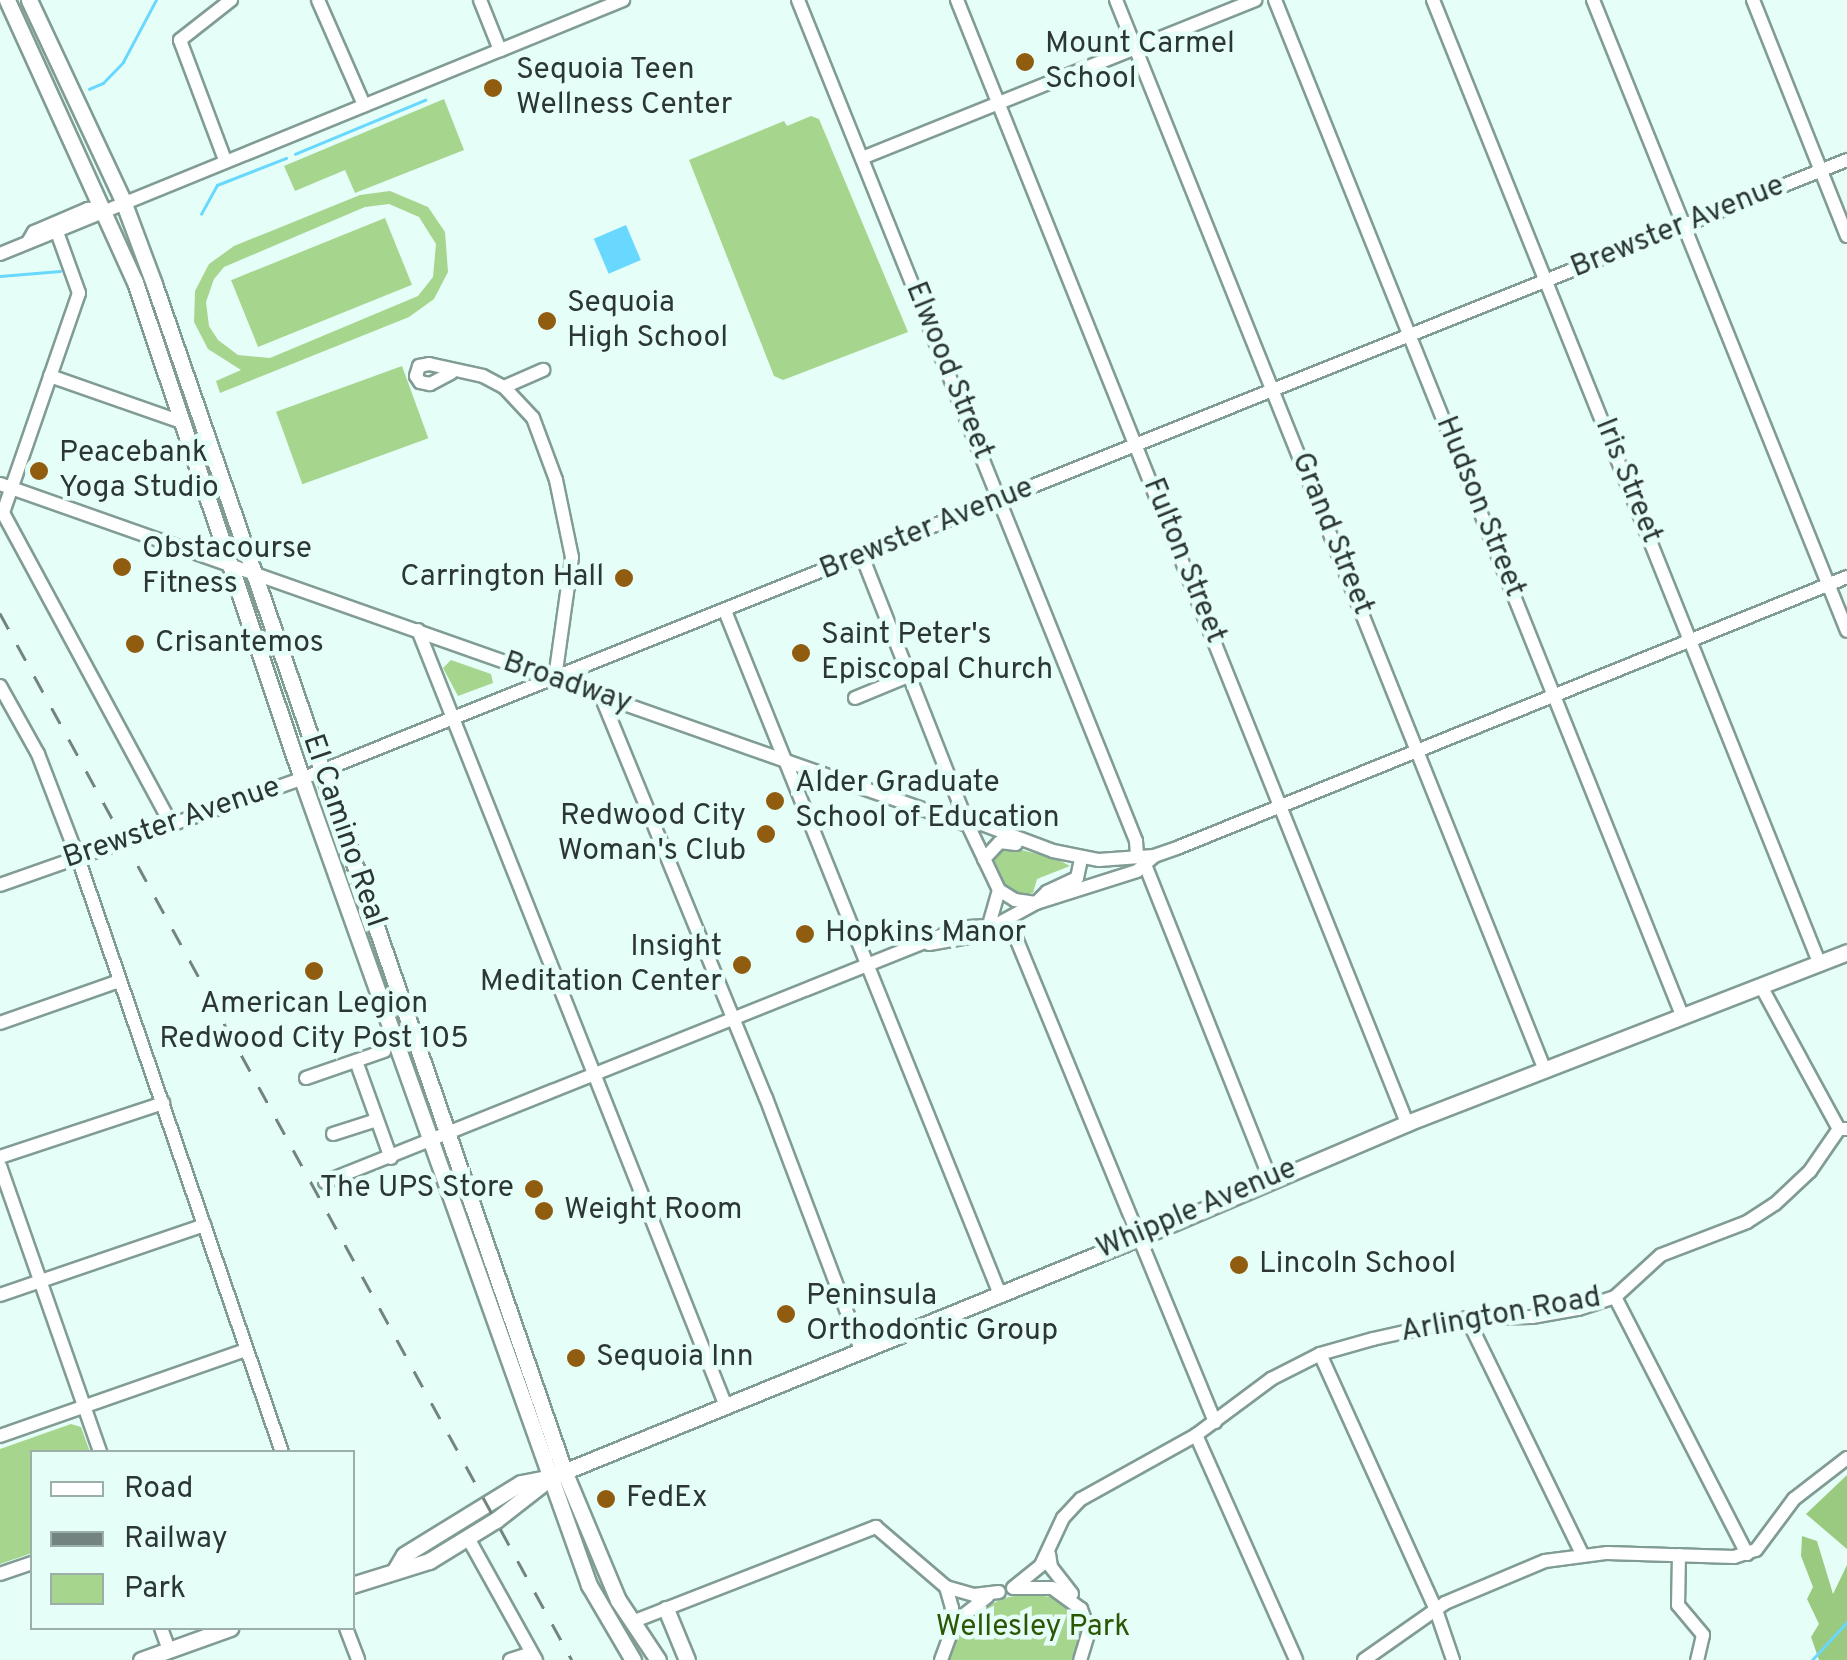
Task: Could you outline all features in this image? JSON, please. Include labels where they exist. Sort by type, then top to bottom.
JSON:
[{"type":"main road","name":"El Camino Real","points":[[7,0],[106,208],[184,423],[302,778],[439,1139],[558,1474],[589,1585],[633,1660]]},
{"type":"main road","name":"El Camino Real","points":[[29,0],[123,201],[253,571],[439,1139]]},
{"type":"main road","name":"Whipple Avenue","points":[[394,1570],[404,1555],[485,1501],[521,1483],[558,1474],[1138,1238],[1407,1123],[1847,952]]},
{"type":"main road","name":"El Camino Real","points":[[558,1474],[632,1622],[658,1660]]},
{"type":"main road","name":"Whipple Avenue","points":[[355,1584],[429,1561],[531,1496],[558,1474]]},
{"type":"main road","points":[[666,1609],[686,1660]]},
{"type":"main road","points":[[141,1660],[224,1630]]},
{"type":"street","points":[[226,160],[180,40],[230,0]]},
{"type":"street","points":[[318,0],[364,106]]},
{"type":"street","points":[[480,0],[500,50]]},
{"type":"street","points":[[0,254],[623,0]]},
{"type":"street","name":"Elwood Street","points":[[798,0],[1146,859],[1270,1179]]},
{"type":"street","name":"Fulton Street","points":[[957,0],[1407,1123]]},
{"type":"street","name":"Grand Street","points":[[1116,0],[1544,1068]]},
{"type":"street","points":[[862,158],[1256,0]]},
{"type":"street","name":"Hudson Street","points":[[1275,0],[1682,1015]]},
{"type":"street","name":"Iris Street","points":[[1434,0],[1819,962]]},
{"type":"street","points":[[1593,0],[1847,632]]},
{"type":"street","points":[[1753,0],[1847,236]]},
{"type":"street","name":"Brewster Avenue","points":[[0,885],[320,771],[1847,160]]},
{"type":"street","points":[[28,242],[34,232],[88,209],[106,208]]},
{"type":"street","points":[[57,232],[79,294],[6,485],[4,517],[172,824]]},
{"type":"street","points":[[504,387],[542,370]]},
{"type":"street","points":[[451,372],[468,372],[504,387],[525,408],[538,430],[572,547],[555,678]]},
{"type":"street","points":[[50,376],[184,423]]},
{"type":"street","name":"Broadway","points":[[6,485],[968,825],[979,823],[1081,859],[1146,859]]},
{"type":"street","points":[[862,556],[968,825],[999,890],[1015,900],[1036,903],[1111,879],[1146,859],[1847,577]]},
{"type":"street","points":[[725,610],[999,1292]]},
{"type":"street","points":[[418,630],[724,1404]]},
{"type":"street","points":[[855,698],[908,676]]},
{"type":"street","points":[[0,686],[38,754],[78,858],[281,1450]]},
{"type":"street","points":[[601,696],[861,1349]]},
{"type":"street","points":[[984,859],[1006,840],[1034,850],[1042,847]]},
{"type":"street","points":[[325,1182],[927,944],[944,944],[983,926],[1009,921],[1047,892],[1076,878],[1081,859]]},
{"type":"street","points":[[983,926],[999,890]]},
{"type":"street","points":[[1009,921],[1215,1422]]},
{"type":"street","points":[[0,1023],[120,981]]},
{"type":"street","points":[[1762,988],[1843,1129]]},
{"type":"street","points":[[306,1078],[384,1051]]},
{"type":"street","points":[[356,1061],[391,1158]]},
{"type":"street","points":[[0,1157],[163,1103]]},
{"type":"street","points":[[333,1134],[377,1120]]},
{"type":"street","name":"Arlington Road","points":[[946,1638],[964,1612],[1035,1572],[1049,1554],[1063,1518],[1081,1499],[1196,1435],[1271,1379],[1320,1354],[1468,1318],[1532,1317],[1578,1310],[1615,1297],[1661,1255],[1747,1222],[1774,1204],[1810,1171],[1843,1129]]},
{"type":"street","points":[[0,1166],[99,1450]]},
{"type":"street","points":[[0,1295],[204,1225]]},
{"type":"street","points":[[1615,1297],[1747,1554]]},
{"type":"street","points":[[1468,1318],[1582,1554]]},
{"type":"street","points":[[0,1436],[245,1350]]},
{"type":"street","points":[[1320,1354],[1436,1610],[1454,1660]]},
{"type":"street","points":[[1196,1435],[1296,1660]]},
{"type":"street","points":[[1364,1660],[1436,1610],[1508,1573],[1582,1554],[1747,1554],[1766,1543],[1803,1490],[1847,1458]]},
{"type":"street","points":[[632,1622],[876,1527],[946,1587],[974,1595],[1052,1588],[1074,1601],[1088,1625],[1095,1660]]},
{"type":"street","points":[[468,1538],[534,1656],[510,1660]]},
{"type":"street","points":[[1049,1554],[1050,1567],[1088,1625],[1080,1660]]},
{"type":"street","points":[[1679,1556],[1678,1604],[1703,1635],[1698,1660]]},
{"type":"street","points":[[0,1574],[30,1564]]},
{"type":"street","points":[[938,1660],[952,1608],[946,1587]]},
{"type":"street","points":[[162,1630],[169,1650]]},
{"type":"street","points":[[347,1630],[358,1660]]},
{"type":"green space","points":[[444,99],[464,150],[355,193],[345,170],[295,191],[284,166]]},
{"type":"green space","points":[[811,116],[819,119],[908,332],[783,380],[774,376],[689,160],[784,121],[787,126]]},
{"type":"green space","points":[[390,191],[428,207],[445,232],[448,272],[434,299],[409,317],[220,393],[216,381],[241,370],[208,349],[194,322],[195,291],[209,264],[234,246],[360,195]],"holes":[[[389,204],[419,217],[436,244],[433,277],[418,296],[270,358],[238,355],[218,340],[209,326],[206,302],[214,279],[224,267],[365,207]]]},
{"type":"green space","points":[[385,218],[412,285],[258,347],[231,280]]},
{"type":"green space","points":[[402,366],[428,438],[302,484],[276,412]]},
{"type":"green space","points":[[451,660],[491,674],[493,683],[458,696],[443,668]]},
{"type":"green space","points":[[1014,848],[1070,866],[1037,879],[1033,893],[1021,896],[1005,888],[993,865],[999,850]]},
{"type":"green space","points":[[71,1424],[81,1427],[89,1450],[30,1450],[30,1554],[0,1564],[0,1449]]},
{"type":"green space","points":[[1847,1475],[1847,1549],[1806,1514]]},
{"type":"green space","points":[[1802,1536],[1817,1541],[1833,1594],[1847,1565],[1847,1660],[1819,1660],[1811,1637],[1819,1624],[1807,1599],[1813,1587],[1801,1556]]},
{"type":"green space","name":"Wellesley Park","points":[[1027,1593],[1061,1599],[1076,1613],[1082,1631],[1072,1660],[948,1660],[954,1635],[968,1618],[1001,1599]]},
{"type":"water","points":[[626,225],[641,260],[609,274],[594,239]]},
{"type":"waterway","points":[[89,89],[103,83],[123,62],[156,0]]},
{"type":"waterway","points":[[295,154],[425,100]]},
{"type":"waterway","points":[[201,214],[217,185],[286,158]]},
{"type":"waterway","points":[[0,276],[60,271]]},
{"type":"waterway","points":[[1812,1660],[1847,1622]]},
{"type":"railway","points":[[0,613],[572,1660]]},
{"type":"place","name":"Mount Carmel School","points":[[1025,62]]},
{"type":"place","name":"Sequoia Teen Wellness Center","points":[[493,88]]},
{"type":"place","name":"Sequoia High School","points":[[547,321]]},
{"type":"place","name":"Peacebank Yoga Studio","points":[[39,471]]},
{"type":"place","name":"Obstacourse Fitness","points":[[122,567]]},
{"type":"place","name":"Carrington Hall","points":[[624,578]]},
{"type":"place","name":"Crisantemos","points":[[135,644]]},
{"type":"place","name":"Saint Peter's Episcopal Church","points":[[801,653]]},
{"type":"place","name":"Alder Graduate School of Education","points":[[775,801]]},
{"type":"place","name":"Redwood City Woman's Club","points":[[766,834]]},
{"type":"place","name":"Hopkins Manor","points":[[805,934]]},
{"type":"place","name":"Insight Meditation Center","points":[[742,965]]},
{"type":"place","name":"American Legion Redwood City Post 105","points":[[314,971]]},
{"type":"place","name":"The UPS Store","points":[[534,1189]]},
{"type":"place","name":"Weight Room","points":[[544,1211]]},
{"type":"place","name":"Lincoln School","points":[[1239,1265]]},
{"type":"place","name":"Peninsula Orthodontic Group","points":[[786,1314]]},
{"type":"place","name":"Sequoia Inn","points":[[576,1358]]},
{"type":"place","name":"FedEx","points":[[606,1499]]}]
